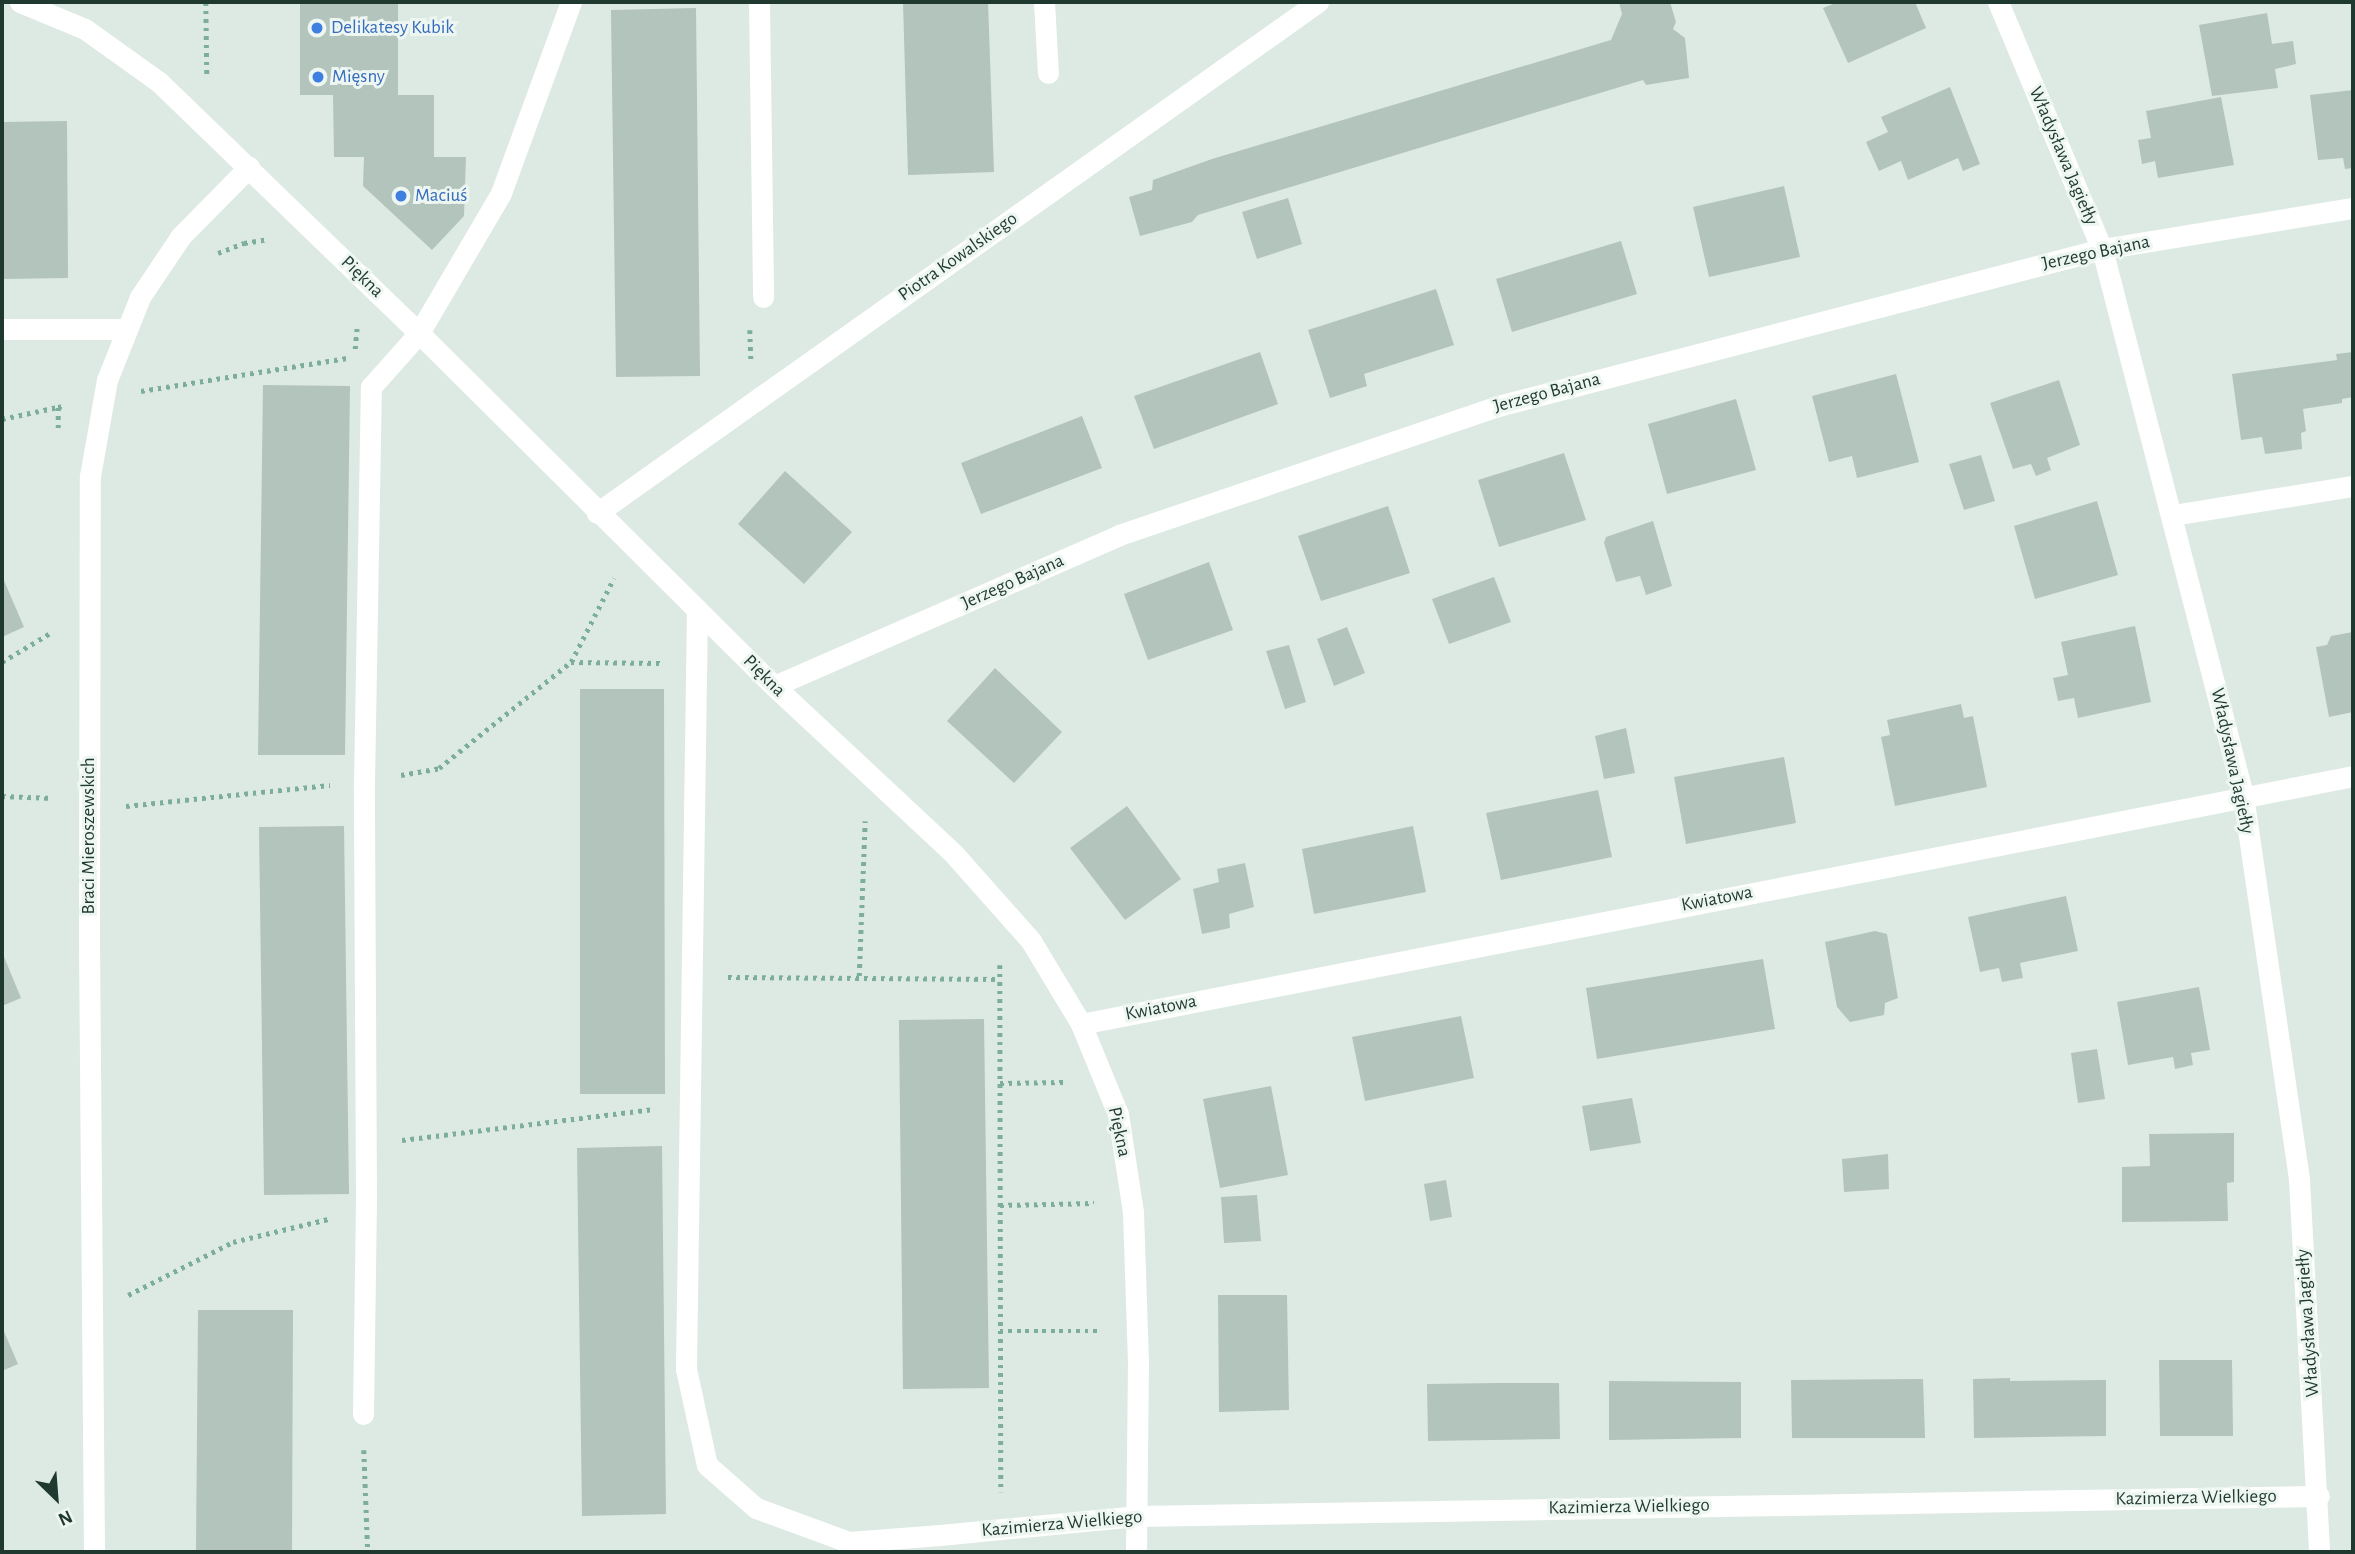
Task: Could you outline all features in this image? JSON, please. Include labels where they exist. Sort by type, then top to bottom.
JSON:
[{"type":"street","name":"Piękna","points":[[20,2],[85,29],[159,82],[419,333],[597,513],[774,686],[953,853],[1031,941],[1081,1024],[1118,1114],[1133,1212],[1138,1361],[1136,1552]]},
{"type":"street","points":[[363,1414],[366,1210],[364,782],[371,387],[419,333],[501,193],[571,2]]},
{"type":"street","points":[[759,2],[763,297]]},
{"type":"street","points":[[1044,2],[1048,73]]},
{"type":"street","name":"Piotra Kowalskiego","points":[[597,513],[1318,2]]},
{"type":"street","name":"Władysława Jagiełły","points":[[1998,2],[2102,249],[2173,515],[2243,795],[2299,1180],[2319,1496],[2319,1552]]},
{"type":"street","name":"Braci Mieroszewskich","points":[[94,1552],[90,476],[107,380],[140,297],[181,236],[249,167]]},
{"type":"street","name":"Jerzego Bajana","points":[[774,686],[1119,535],[1498,405],[2102,249],[2353,208]]},
{"type":"street","points":[[2,329],[127,330]]},
{"type":"street","points":[[2173,515],[2353,486]]},
{"type":"street","name":"Kazimierza Wielkiego","points":[[697,609],[686,1369],[707,1465],[756,1508],[849,1542],[1136,1516],[2319,1496]]},
{"type":"street","name":"Kwiatowa","points":[[1081,1024],[2243,795],[2353,776]]},
{"type":"path","points":[[206,2],[207,128]]},
{"type":"path","points":[[210,257],[244,243],[273,238]]},
{"type":"path","points":[[753,402],[750,322],[763,297]]},
{"type":"path","points":[[128,393],[355,356],[357,318],[398,358]]},
{"type":"path","points":[[2,419],[58,407]]},
{"type":"path","points":[[2,662],[57,629]]},
{"type":"path","points":[[570,662],[665,663]]},
{"type":"path","points":[[2,796],[55,798]]},
{"type":"path","points":[[859,976],[865,813],[874,822]]},
{"type":"path","points":[[1000,960],[1001,1529]]},
{"type":"path","points":[[691,977],[1000,979]]},
{"type":"path","points":[[1061,1072],[1070,1094]]},
{"type":"path","points":[[1000,1083],[1065,1082]]},
{"type":"path","points":[[366,1145],[690,1105]]},
{"type":"path","points":[[1092,1191],[1096,1214]]},
{"type":"path","points":[[1000,1205],[1094,1203]]},
{"type":"path","points":[[92,1313],[233,1242],[366,1210]]},
{"type":"path","points":[[1101,1318],[1102,1345]]},
{"type":"path","points":[[1000,1331],[1101,1331]]},
{"type":"path","points":[[363,1414],[368,1552]]},
{"type":"building","points":[[300,2],[398,2],[398,95],[434,95],[434,157],[466,157],[464,216],[432,250],[363,186],[364,157],[334,157],[333,95],[300,95]]},
{"type":"building","points":[[903,2],[988,2],[994,172],[908,175]]},
{"type":"building","points":[[1619,2],[1670,2],[1676,22],[1673,29],[1685,38],[1689,78],[1646,85],[1643,80],[1198,215],[1192,222],[1140,236],[1129,197],[1152,190],[1153,180],[1212,159],[1611,40],[1622,14]]},
{"type":"building","points":[[1838,2],[1915,2],[1926,28],[1848,63],[1823,8]]},
{"type":"building","points":[[696,8],[700,376],[616,377],[611,10]]},
{"type":"building","points":[[2267,13],[2272,44],[2293,41],[2296,64],[2275,69],[2278,88],[2212,96],[2199,25]]},
{"type":"building","points":[[1950,87],[1980,164],[1963,171],[1958,158],[1908,180],[1901,161],[1879,171],[1866,142],[1888,132],[1881,117]]},
{"type":"building","points":[[2353,90],[2353,168],[2345,169],[2343,158],[2318,160],[2310,95]]},
{"type":"building","points":[[2221,97],[2234,165],[2158,178],[2155,161],[2142,164],[2138,140],[2151,138],[2146,111]]},
{"type":"building","points":[[67,121],[68,278],[2,279],[2,122]]},
{"type":"building","points":[[1784,186],[1800,257],[1709,277],[1693,207]]},
{"type":"building","points":[[1288,198],[1302,244],[1257,259],[1242,212]]},
{"type":"building","points":[[1621,241],[1637,294],[1512,332],[1496,279]]},
{"type":"building","points":[[1436,289],[1454,345],[1364,374],[1367,386],[1330,398],[1308,330]]},
{"type":"building","points":[[1260,352],[1278,404],[1154,449],[1134,396]]},
{"type":"building","points":[[2353,352],[2353,397],[2342,399],[2342,403],[2303,409],[2306,431],[2301,433],[2302,449],[2265,454],[2262,437],[2241,440],[2232,374],[2337,360],[2336,354]]},
{"type":"building","points":[[1896,374],[1919,462],[1857,478],[1852,456],[1829,462],[1812,396]]},
{"type":"building","points":[[2059,380],[2080,445],[2047,458],[2051,470],[2036,476],[2031,464],[2013,469],[1990,403]]},
{"type":"building","points":[[263,385],[350,386],[345,755],[258,755]]},
{"type":"building","points":[[1736,399],[1756,470],[1667,494],[1648,424]]},
{"type":"building","points":[[1082,416],[1102,468],[981,514],[961,463]]},
{"type":"building","points":[[1564,453],[1586,520],[1499,547],[1478,480]]},
{"type":"building","points":[[1981,455],[1995,501],[1964,510],[1949,464]]},
{"type":"building","points":[[785,471],[852,532],[804,584],[738,524]]},
{"type":"building","points":[[2097,501],[2118,575],[2035,599],[2014,526]]},
{"type":"building","points":[[1388,506],[1410,573],[1321,601],[1298,536]]},
{"type":"building","points":[[1653,521],[1672,586],[1646,595],[1640,576],[1616,582],[1604,543],[1606,537]]},
{"type":"building","points":[[1209,562],[1233,630],[1148,660],[1124,594]]},
{"type":"building","points":[[2,576],[24,627],[2,637]]},
{"type":"building","points":[[1494,577],[1511,622],[1449,644],[1432,599]]},
{"type":"building","points":[[2135,626],[2151,702],[2078,718],[2074,698],[2058,701],[2053,678],[2068,675],[2061,642]]},
{"type":"building","points":[[1347,627],[1365,673],[1334,686],[1317,639]]},
{"type":"building","points":[[2353,632],[2353,712],[2329,717],[2316,647],[2327,645],[2331,636]]},
{"type":"building","points":[[1289,645],[1306,702],[1285,709],[1266,651]]},
{"type":"building","points":[[995,668],[1062,732],[1014,783],[947,721]]},
{"type":"building","points":[[580,689],[664,689],[665,1094],[580,1094]]},
{"type":"building","points":[[1961,704],[1964,718],[1973,716],[1987,787],[1895,806],[1881,737],[1890,735],[1887,720]]},
{"type":"building","points":[[1626,728],[1635,773],[1604,779],[1595,736]]},
{"type":"building","points":[[1784,757],[1796,823],[1686,844],[1674,777]]},
{"type":"building","points":[[1598,790],[1612,857],[1501,880],[1486,813]]},
{"type":"building","points":[[1127,806],[1181,879],[1125,920],[1070,848]]},
{"type":"building","points":[[344,826],[349,1194],[264,1195],[259,827]]},
{"type":"building","points":[[1413,826],[1426,892],[1314,914],[1302,849]]},
{"type":"building","points":[[1245,863],[1254,907],[1229,914],[1230,928],[1202,934],[1193,889],[1219,882],[1217,869]]},
{"type":"building","points":[[2066,896],[2078,951],[2020,963],[2023,978],[2002,982],[1999,968],[1980,972],[1968,917]]},
{"type":"building","points":[[1875,931],[1887,934],[1898,998],[1885,1003],[1884,1015],[1850,1022],[1837,1007],[1825,942]]},
{"type":"building","points":[[2,952],[21,998],[2,1006]]},
{"type":"building","points":[[1763,959],[1775,1029],[1597,1059],[1586,988]]},
{"type":"building","points":[[2199,987],[2210,1050],[2191,1053],[2193,1065],[2175,1069],[2173,1057],[2128,1065],[2117,1002]]},
{"type":"building","points":[[1461,1016],[1474,1078],[1365,1101],[1352,1037]]},
{"type":"building","points":[[984,1019],[989,1388],[903,1389],[899,1020]]},
{"type":"building","points":[[2097,1049],[2105,1099],[2078,1103],[2071,1053]]},
{"type":"building","points":[[1271,1086],[1288,1175],[1220,1188],[1203,1099]]},
{"type":"building","points":[[1632,1098],[1641,1143],[1590,1151],[1582,1106]]},
{"type":"building","points":[[2234,1133],[2234,1182],[2227,1183],[2228,1221],[2122,1222],[2122,1167],[2150,1166],[2149,1134]]},
{"type":"building","points":[[662,1146],[666,1514],[582,1516],[577,1148]]},
{"type":"building","points":[[1888,1154],[1889,1189],[1844,1192],[1842,1159]]},
{"type":"building","points":[[1446,1180],[1452,1217],[1430,1221],[1424,1184]]},
{"type":"building","points":[[1257,1195],[1261,1241],[1224,1243],[1221,1197]]},
{"type":"building","points":[[1218,1295],[1287,1295],[1289,1410],[1219,1412]]},
{"type":"building","points":[[198,1310],[293,1310],[292,1552],[196,1552]]},
{"type":"building","points":[[2,1327],[18,1364],[2,1371]]},
{"type":"building","points":[[2159,1360],[2232,1360],[2233,1436],[2160,1436]]},
{"type":"building","points":[[2010,1378],[2010,1381],[2106,1380],[2106,1436],[1974,1438],[1973,1379]]},
{"type":"building","points":[[1923,1379],[1925,1438],[1792,1438],[1791,1380]]},
{"type":"building","points":[[1609,1381],[1741,1382],[1741,1438],[1609,1440]]},
{"type":"building","points":[[1559,1383],[1560,1439],[1428,1441],[1427,1384]]},
{"type":"place","name":"Delikatesy Kubik","points":[[317,28]]},
{"type":"place","name":"Mięsny","points":[[318,77]]},
{"type":"place","name":"Maciuś","points":[[401,196]]}]
